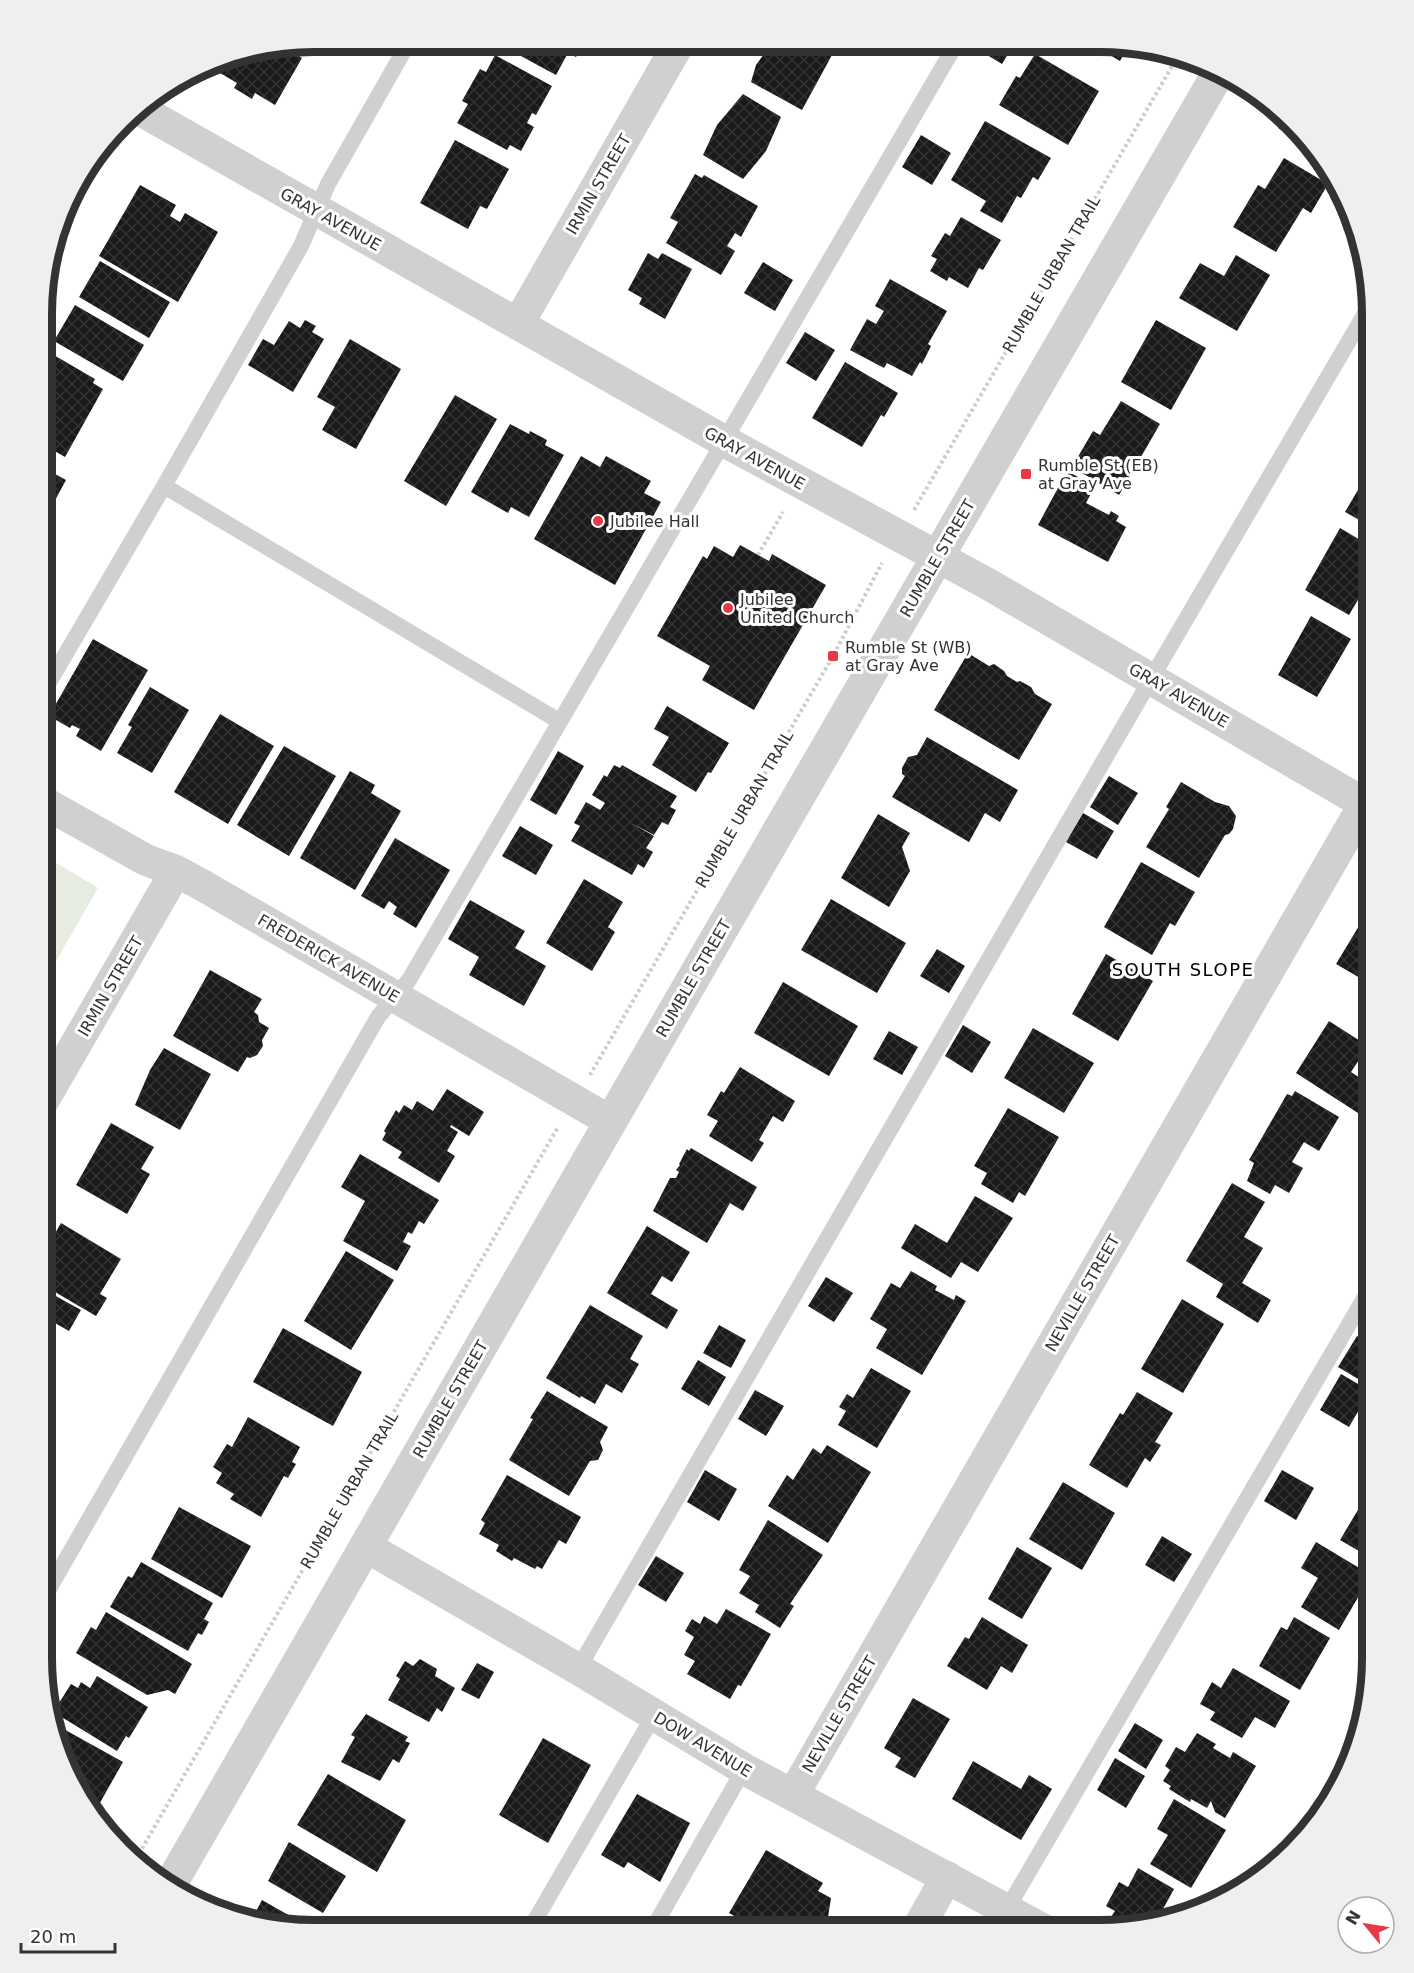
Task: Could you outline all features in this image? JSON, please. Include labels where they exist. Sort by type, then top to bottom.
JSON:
[{"type":"street","name":"IRMIN STREET","points":[[518,324],[674,52]]},
{"type":"street","name":"RUMBLE STREET","points":[[174,1879],[610,1121],[1215,79]]},
{"type":"street","name":"GRAY AVENUE","points":[[147,114],[316,212],[724,441],[988,584],[1151,679],[1362,797]]},
{"type":"street","name":"FREDERICK AVENUE","points":[[52,807],[146,860],[176,871],[397,996],[610,1121]]},
{"type":"street","name":"NEVILLE STREET","points":[[793,1795],[1362,813]]},
{"type":"street","name":"IRMIN STREET","points":[[52,1085],[176,871]]},
{"type":"street","name":"DOW AVENUE","points":[[365,1546],[578,1669],[744,1769],[1026,1920]]},
{"type":"street","points":[[923,1920],[947,1877]]},
{"type":"lane","points":[[52,677],[301,246],[328,184],[403,52]]},
{"type":"lane","points":[[52,1584],[372,1027],[409,980],[951,52]]},
{"type":"lane","points":[[578,1669],[1362,319]]},
{"type":"lane","points":[[164,486],[559,721]]},
{"type":"lane","points":[[1007,1909],[1362,1303]]},
{"type":"lane","points":[[535,1920],[654,1715]]},
{"type":"lane","points":[[658,1920],[744,1769]]},
{"type":"path","name":"RUMBLE URBAN TRAIL","points":[[924,493],[1174,63]]},
{"type":"path","points":[[758,555],[783,512]]},
{"type":"path","name":"RUMBLE URBAN TRAIL","points":[[600,1059],[827,666],[885,557]]},
{"type":"path","name":"RUMBLE URBAN TRAIL","points":[[139,1853],[564,1121]]},
{"type":"shaded area","points":[[52,860],[98,888],[52,968]]},
{"type":"building","points":[[514,52],[579,52],[576,57],[568,53],[556,75]]},
{"type":"building","points":[[765,52],[834,52],[802,110],[751,82],[756,65]]},
{"type":"building","points":[[982,52],[1009,52],[1002,64]]},
{"type":"building","points":[[1105,52],[1124,54],[1120,61]]},
{"type":"building","points":[[294,53],[302,58],[275,105],[255,93],[252,99],[234,88],[237,83],[217,71],[247,61],[280,55]]},
{"type":"building","points":[[1035,54],[1099,91],[1068,145],[999,105],[1016,76],[1020,78]]},
{"type":"building","points":[[495,55],[552,86],[536,115],[532,113],[527,123],[534,127],[521,151],[510,145],[507,150],[457,123],[468,104],[462,101],[480,69],[486,72]]},
{"type":"building","points":[[743,94],[781,117],[766,151],[743,179],[703,155],[717,125]]},
{"type":"building","points":[[985,121],[1051,158],[1038,180],[1033,177],[1021,198],[1017,196],[1002,223],[980,211],[986,201],[951,180]]},
{"type":"building","points":[[1280,125],[1292,136],[1278,128]]},
{"type":"building","points":[[921,135],[951,153],[932,185],[902,167]]},
{"type":"building","points":[[455,140],[509,169],[487,209],[480,206],[468,229],[420,203]]},
{"type":"building","points":[[1284,158],[1327,185],[1311,213],[1303,208],[1276,252],[1233,227],[1258,185],[1265,189]]},
{"type":"building","points":[[695,174],[702,178],[704,175],[758,206],[741,237],[735,233],[727,246],[735,251],[721,275],[666,243],[678,222],[670,218]]},
{"type":"building","points":[[140,185],[176,205],[170,216],[180,222],[185,213],[218,232],[178,302],[99,256]]},
{"type":"building","points":[[961,217],[1001,240],[983,270],[979,268],[968,288],[949,277],[947,281],[930,271],[937,259],[931,256],[945,233],[950,236]]},
{"type":"building","points":[[648,253],[658,259],[662,253],[692,269],[665,319],[639,304],[642,298],[628,290]]},
{"type":"building","points":[[1236,255],[1270,275],[1237,331],[1179,298],[1200,263],[1224,276]]},
{"type":"building","points":[[100,261],[170,302],[149,338],[79,297]]},
{"type":"building","points":[[763,262],[793,280],[775,311],[744,293]]},
{"type":"building","points":[[890,279],[947,311],[928,344],[931,346],[922,364],[920,362],[912,376],[887,363],[884,368],[850,350],[867,319],[876,324],[884,311],[875,306]]},
{"type":"building","points":[[75,305],[144,345],[123,381],[54,341]]},
{"type":"building","points":[[305,320],[316,326],[312,332],[324,339],[293,392],[248,365],[263,339],[274,345],[289,321],[300,328]]},
{"type":"building","points":[[1156,320],[1206,348],[1171,410],[1121,382]]},
{"type":"building","points":[[805,332],[835,350],[816,381],[786,363]]},
{"type":"building","points":[[350,339],[401,369],[356,449],[322,430],[335,407],[317,397]]},
{"type":"building","points":[[52,354],[95,379],[93,383],[103,389],[65,457],[52,450]]},
{"type":"building","points":[[845,362],[898,393],[884,417],[881,415],[862,447],[812,418]]},
{"type":"building","points":[[455,395],[497,419],[446,506],[404,481]]},
{"type":"building","points":[[1121,401],[1160,424],[1119,495],[1072,467],[1093,431],[1100,435]]},
{"type":"building","points":[[510,424],[547,440],[545,445],[564,455],[529,517],[511,507],[508,513],[471,492]]},
{"type":"building","name":"Jubilee Hall","points":[[581,456],[600,467],[606,456],[651,481],[644,493],[661,502],[615,585],[534,539]]},
{"type":"building","points":[[1067,471],[1095,486],[1086,503],[1109,515],[1111,511],[1119,516],[1116,521],[1126,527],[1108,562],[1038,525]]},
{"type":"building","points":[[52,472],[66,480],[52,506]]},
{"type":"building","points":[[1362,483],[1362,521],[1345,512]]},
{"type":"building","points":[[1340,528],[1362,541],[1362,593],[1349,615],[1305,590]]},
{"type":"building","points":[[740,545],[769,561],[772,554],[826,585],[754,710],[702,680],[710,666],[657,636],[703,556],[707,559],[714,546],[733,557]]},
{"type":"building","points":[[1311,616],[1351,639],[1317,697],[1278,675]]},
{"type":"building","points":[[93,639],[148,670],[101,751],[76,736],[80,729],[72,725],[70,728],[52,718],[52,711]]},
{"type":"building","points":[[968,653],[989,666],[994,664],[1007,676],[1031,687],[1035,694],[1052,704],[1019,760],[934,710]]},
{"type":"building","points":[[150,687],[189,710],[152,773],[117,753],[132,727],[128,725]]},
{"type":"building","points":[[667,706],[729,743],[711,773],[708,772],[696,792],[652,765],[669,737],[654,729]]},
{"type":"building","points":[[220,714],[274,746],[228,824],[174,792]]},
{"type":"building","points":[[927,737],[1018,790],[1000,822],[985,813],[969,842],[892,797],[905,776],[902,774],[902,768],[908,757],[917,755]]},
{"type":"building","points":[[284,746],[336,776],[289,856],[237,825]]},
{"type":"building","points":[[558,751],[584,766],[556,815],[530,800]]},
{"type":"building","points":[[614,765],[620,768],[622,765],[677,796],[670,807],[676,810],[668,825],[662,822],[654,835],[631,823],[654,836],[646,848],[653,852],[644,868],[638,864],[632,875],[571,841],[580,826],[574,823],[586,802],[600,810],[605,803],[592,795],[604,775],[607,777]]},
{"type":"building","points":[[350,771],[375,785],[371,793],[401,811],[355,890],[300,858]]},
{"type":"building","points":[[1109,776],[1138,793],[1118,825],[1090,807]]},
{"type":"building","points":[[1181,782],[1215,802],[1229,806],[1236,816],[1233,829],[1225,835],[1199,878],[1146,847],[1169,809],[1166,807]]},
{"type":"building","points":[[1083,813],[1114,831],[1097,859],[1066,842]]},
{"type":"building","points":[[878,814],[910,833],[902,847],[910,871],[889,907],[841,878]]},
{"type":"building","points":[[520,826],[553,845],[536,875],[502,856]]},
{"type":"building","points":[[395,838],[450,870],[416,928],[393,914],[397,907],[389,901],[384,909],[361,896]]},
{"type":"building","points":[[1141,862],[1195,892],[1175,926],[1170,923],[1152,955],[1104,927]]},
{"type":"building","points":[[584,879],[623,902],[608,927],[615,932],[592,971],[546,943]]},
{"type":"building","points":[[831,899],[906,943],[877,993],[801,950]]},
{"type":"building","points":[[470,900],[525,931],[515,948],[546,966],[524,1006],[469,975],[479,957],[448,939]]},
{"type":"building","points":[[1362,921],[1362,979],[1336,964]]},
{"type":"building","points":[[937,949],[965,966],[949,993],[920,976]]},
{"type":"building","points":[[1106,954],[1153,981],[1118,1041],[1072,1014]]},
{"type":"building","points":[[210,970],[262,999],[254,1012],[258,1015],[259,1022],[269,1028],[262,1040],[263,1046],[257,1055],[247,1057],[238,1072],[173,1036]]},
{"type":"building","points":[[783,982],[858,1026],[829,1076],[754,1033]]},
{"type":"building","points":[[1329,1021],[1362,1042],[1362,1055],[1351,1072],[1362,1079],[1362,1107],[1358,1113],[1296,1073]]},
{"type":"building","points":[[963,1025],[991,1042],[972,1073],[945,1056]]},
{"type":"building","points":[[1033,1028],[1094,1063],[1064,1113],[1004,1078]]},
{"type":"building","points":[[889,1031],[918,1047],[902,1075],[873,1059]]},
{"type":"building","points":[[164,1048],[211,1074],[180,1130],[135,1105],[150,1070]]},
{"type":"building","points":[[740,1067],[795,1101],[783,1122],[773,1116],[759,1140],[764,1143],[752,1162],[709,1136],[718,1121],[707,1115],[721,1091],[724,1093]]},
{"type":"building","points":[[447,1089],[484,1112],[469,1136],[451,1125],[450,1127],[458,1132],[447,1151],[455,1156],[439,1183],[398,1158],[402,1152],[382,1140],[386,1133],[384,1131],[396,1110],[399,1113],[404,1105],[412,1110],[417,1101],[433,1111]]},
{"type":"building","points":[[1295,1091],[1339,1117],[1319,1151],[1304,1142],[1292,1162],[1303,1168],[1289,1193],[1275,1185],[1270,1194],[1247,1181],[1254,1163],[1249,1160],[1287,1094],[1292,1096]]},
{"type":"building","points":[[1008,1108],[1059,1137],[1025,1196],[1019,1192],[1013,1203],[981,1184],[987,1173],[974,1166]]},
{"type":"building","points":[[111,1123],[154,1147],[141,1169],[150,1174],[127,1214],[76,1185]]},
{"type":"building","points":[[691,1148],[757,1187],[743,1211],[730,1203],[707,1243],[653,1211],[670,1178],[676,1178],[679,1172],[676,1170],[687,1149],[689,1151]]},
{"type":"building","points":[[360,1154],[439,1200],[424,1224],[419,1221],[412,1234],[408,1232],[403,1242],[411,1246],[397,1271],[343,1241],[365,1201],[341,1187]]},
{"type":"building","points":[[1232,1183],[1265,1202],[1244,1237],[1263,1248],[1242,1283],[1271,1300],[1258,1323],[1216,1297],[1223,1284],[1186,1261]]},
{"type":"building","points":[[975,1196],[1013,1218],[978,1272],[961,1262],[951,1278],[901,1248],[915,1224],[947,1243]]},
{"type":"building","points":[[61,1223],[121,1259],[100,1294],[107,1298],[96,1316],[52,1290],[52,1238]]},
{"type":"building","points":[[647,1226],[690,1252],[672,1282],[662,1276],[651,1294],[678,1310],[667,1329],[607,1293]]},
{"type":"building","points":[[346,1251],[394,1280],[351,1350],[304,1321]]},
{"type":"building","points":[[911,1271],[937,1286],[935,1290],[954,1300],[956,1295],[966,1301],[922,1375],[876,1348],[887,1329],[870,1319],[891,1283],[900,1288]]},
{"type":"building","points":[[826,1277],[853,1293],[834,1322],[808,1306]]},
{"type":"building","points":[[52,1294],[81,1310],[69,1331],[52,1321]]},
{"type":"building","points":[[1182,1299],[1224,1324],[1183,1393],[1141,1369]]},
{"type":"building","points":[[590,1305],[643,1336],[630,1359],[639,1364],[622,1393],[606,1384],[595,1404],[546,1378]]},
{"type":"building","points":[[719,1325],[746,1340],[731,1368],[703,1353]]},
{"type":"building","points":[[283,1328],[362,1372],[333,1426],[253,1382]]},
{"type":"building","points":[[1357,1336],[1362,1339],[1362,1381],[1338,1367]]},
{"type":"building","points":[[698,1360],[726,1377],[709,1406],[681,1389]]},
{"type":"building","points":[[871,1368],[911,1391],[877,1448],[838,1425],[846,1411],[839,1407],[847,1394],[853,1398]]},
{"type":"building","points":[[1341,1374],[1362,1386],[1362,1405],[1349,1427],[1320,1410]]},
{"type":"building","points":[[755,1390],[784,1406],[766,1436],[738,1419]]},
{"type":"building","points":[[547,1391],[608,1427],[600,1442],[603,1450],[598,1460],[590,1461],[569,1496],[509,1460],[533,1419],[530,1418]]},
{"type":"building","points":[[1137,1392],[1173,1413],[1155,1442],[1161,1445],[1150,1462],[1145,1458],[1127,1488],[1089,1465],[1120,1413],[1123,1415]]},
{"type":"building","points":[[248,1417],[300,1447],[292,1462],[296,1464],[288,1478],[284,1476],[261,1517],[230,1499],[234,1494],[216,1483],[222,1473],[213,1467],[227,1444],[232,1447]]},
{"type":"building","points":[[827,1445],[871,1472],[828,1543],[768,1506],[787,1475],[793,1480],[813,1448],[821,1454]]},
{"type":"building","points":[[705,1470],[737,1489],[719,1521],[687,1502]]},
{"type":"building","points":[[1282,1470],[1314,1488],[1296,1520],[1264,1501]]},
{"type":"building","points":[[507,1475],[581,1517],[566,1544],[559,1540],[542,1569],[537,1566],[535,1569],[514,1558],[512,1561],[496,1551],[499,1545],[479,1534],[485,1523],[481,1520]]},
{"type":"building","points":[[1063,1482],[1115,1513],[1082,1570],[1029,1539]]},
{"type":"building","points":[[1362,1503],[1362,1553],[1340,1540]]},
{"type":"building","points":[[179,1507],[251,1546],[222,1598],[151,1559]]},
{"type":"building","points":[[768,1520],[823,1555],[790,1604],[794,1606],[780,1628],[755,1612],[759,1605],[739,1593],[750,1576],[739,1570]]},
{"type":"building","points":[[1162,1536],[1192,1554],[1174,1582],[1145,1565]]},
{"type":"building","points":[[1316,1542],[1362,1570],[1362,1590],[1339,1630],[1301,1607],[1318,1578],[1301,1568]]},
{"type":"building","points":[[1017,1547],[1052,1568],[1022,1619],[988,1599]]},
{"type":"building","points":[[656,1556],[684,1573],[666,1602],[638,1585]]},
{"type":"building","points":[[141,1562],[213,1603],[204,1619],[209,1622],[202,1635],[198,1633],[188,1651],[110,1607],[128,1576],[132,1578]]},
{"type":"building","points":[[726,1609],[771,1634],[741,1686],[738,1685],[730,1699],[687,1674],[695,1661],[684,1655],[694,1637],[685,1631],[692,1619],[700,1624],[704,1616],[717,1624]]},
{"type":"building","points":[[106,1612],[192,1664],[175,1694],[168,1690],[147,1695],[76,1653],[91,1627],[96,1630]]},
{"type":"building","points":[[982,1617],[1028,1645],[1012,1673],[1001,1666],[987,1690],[947,1666],[965,1637],[969,1639]]},
{"type":"building","points":[[1294,1617],[1330,1638],[1300,1690],[1259,1666],[1281,1627],[1287,1630]]},
{"type":"building","points":[[420,1659],[437,1669],[435,1676],[455,1688],[442,1712],[437,1708],[429,1722],[388,1700],[400,1679],[396,1676],[405,1661],[413,1666]]},
{"type":"building","points":[[477,1663],[494,1672],[479,1699],[461,1690]]},
{"type":"building","points":[[1233,1668],[1290,1701],[1275,1728],[1255,1717],[1242,1738],[1210,1720],[1215,1712],[1200,1704],[1212,1682],[1221,1688]]},
{"type":"building","points":[[97,1676],[148,1707],[129,1738],[126,1736],[117,1751],[59,1715],[57,1706],[71,1684],[78,1688],[81,1682],[90,1688]]},
{"type":"building","points":[[913,1698],[950,1719],[915,1778],[895,1767],[901,1758],[884,1748]]},
{"type":"building","points":[[366,1714],[408,1737],[405,1741],[410,1743],[399,1763],[393,1759],[380,1781],[341,1762],[355,1737],[351,1735]]},
{"type":"building","points":[[1135,1723],[1163,1740],[1146,1769],[1118,1751]]},
{"type":"building","points":[[62,1728],[123,1762],[98,1806],[79,1774]]},
{"type":"building","points":[[1197,1733],[1216,1744],[1213,1748],[1230,1758],[1233,1752],[1256,1766],[1225,1818],[1215,1812],[1211,1801],[1207,1808],[1191,1799],[1190,1802],[1169,1789],[1171,1786],[1163,1781],[1170,1770],[1165,1766],[1176,1747],[1185,1752]]},
{"type":"building","points":[[543,1738],[591,1765],[548,1843],[499,1815]]},
{"type":"building","points":[[1115,1758],[1145,1776],[1126,1808],[1097,1790]]},
{"type":"building","points":[[973,1761],[1021,1789],[1029,1775],[1052,1789],[1021,1840],[952,1799]]},
{"type":"building","points":[[328,1774],[406,1820],[377,1872],[297,1825]]},
{"type":"building","points":[[637,1794],[690,1823],[660,1882],[628,1862],[624,1868],[601,1855]]},
{"type":"building","points":[[1174,1799],[1226,1830],[1191,1888],[1150,1864],[1168,1835],[1157,1829]]},
{"type":"building","points":[[289,1842],[346,1876],[323,1913],[268,1881]]},
{"type":"building","points":[[766,1850],[823,1883],[818,1891],[831,1898],[826,1920],[741,1920],[729,1913]]},
{"type":"building","points":[[1138,1868],[1174,1889],[1161,1913],[1117,1920],[1111,1917],[1115,1911],[1106,1906],[1119,1882],[1128,1887]]},
{"type":"building","points":[[262,1900],[297,1920],[280,1918],[255,1913]]},
{"type":"place","name":"Rumble St (EB) at Gray Ave","points":[[1026,474]]},
{"type":"place","name":"Jubilee Hall","points":[[598,521]]},
{"type":"place","name":"Jubilee United Church","points":[[728,608]]},
{"type":"place","name":"Rumble St (WB) at Gray Ave","points":[[833,656]]},
{"type":"district","name":"SOUTH SLOPE","points":[[1183,970]]}]
